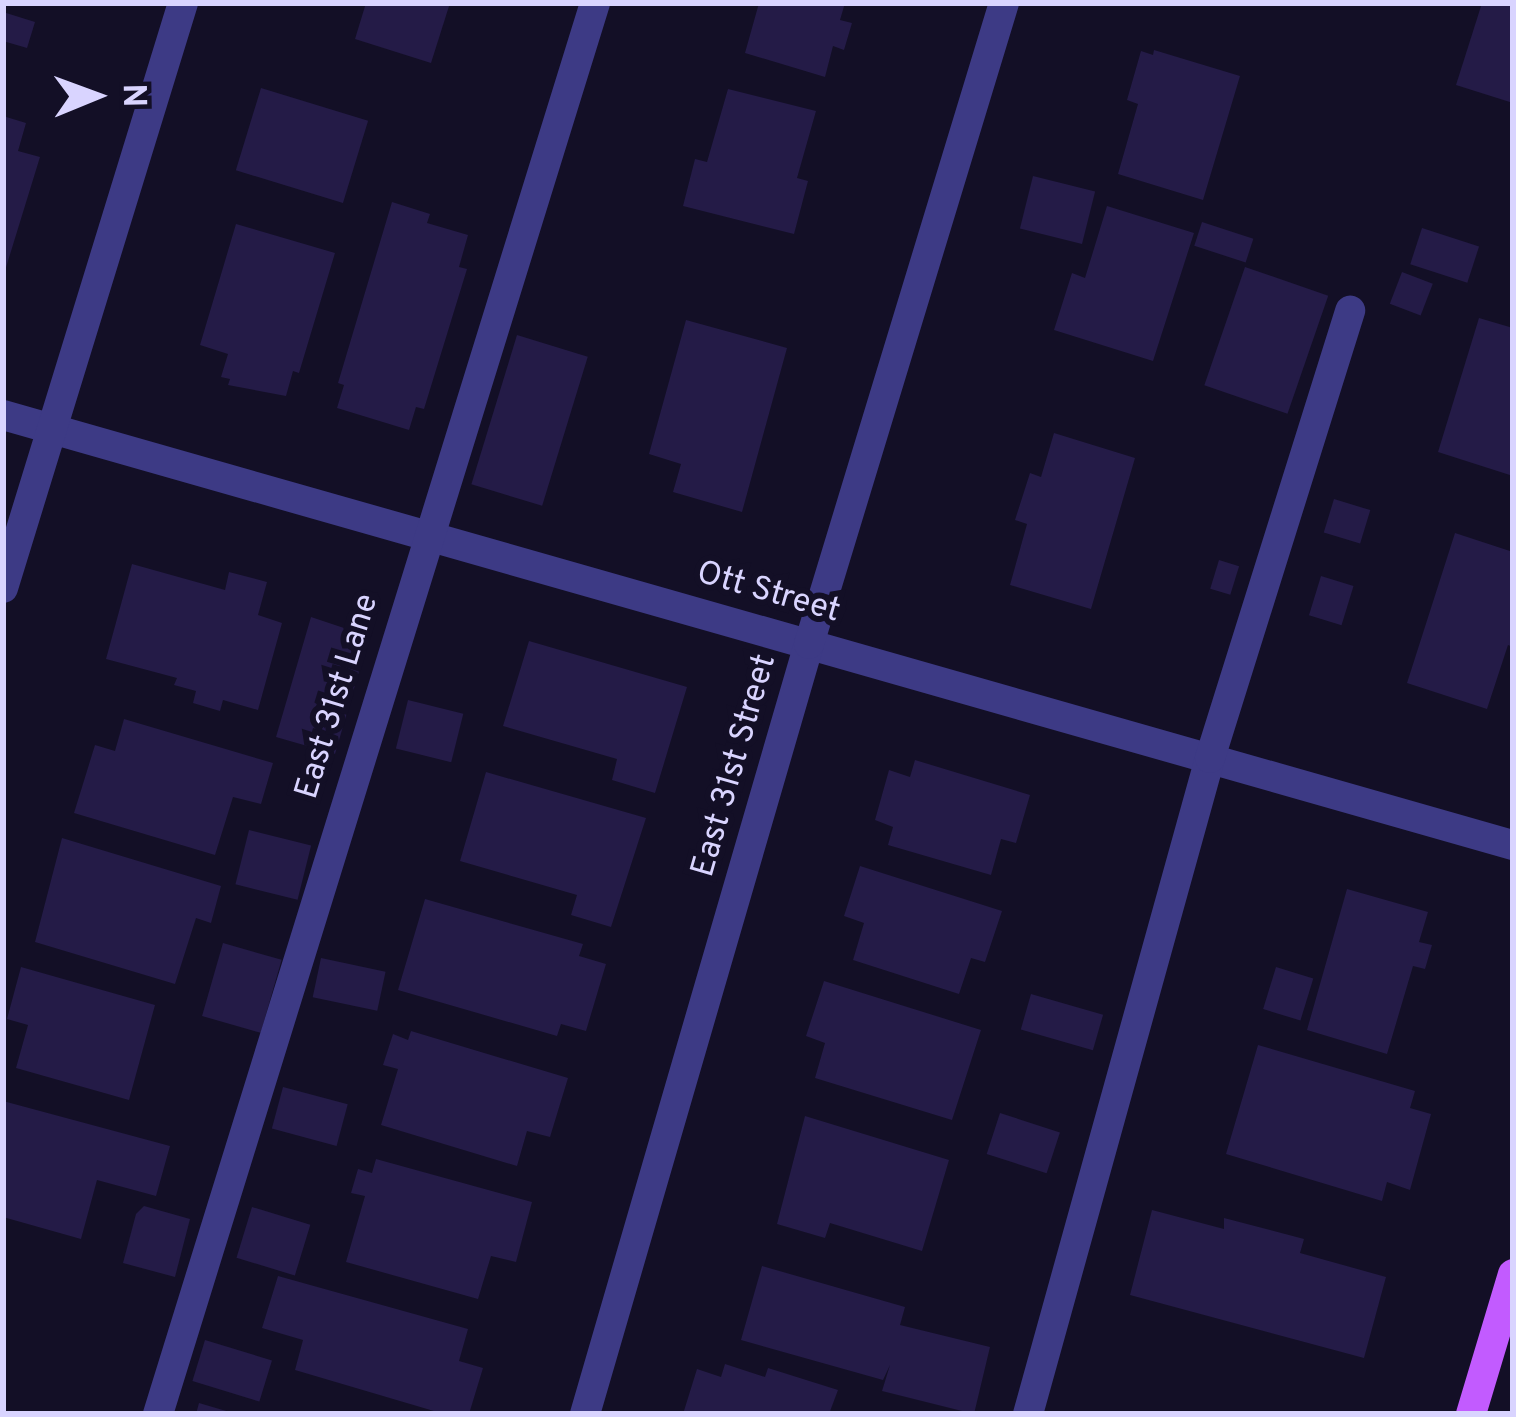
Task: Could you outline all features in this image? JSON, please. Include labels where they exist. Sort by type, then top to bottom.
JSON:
[{"type":"main road","points":[[1471,1414],[1513,1274]]},
{"type":"street","points":[[3,588],[183,3]]},
{"type":"street","name":"East 31st Lane","points":[[158,1414],[427,532],[595,3]]},
{"type":"street","name":"East 31st Street","points":[[585,1414],[809,644],[1004,3]]},
{"type":"street","points":[[1028,1414],[1210,758],[1350,310]]},
{"type":"street","name":"Ott Street","points":[[3,415],[1513,845]]},
{"type":"building","points":[[366,3],[450,3],[431,63],[355,39]]},
{"type":"building","points":[[759,3],[845,3],[840,20],[852,23],[844,50],[833,46],[825,77],[745,53]]},
{"type":"building","points":[[1482,3],[1513,3],[1513,103],[1456,85]]},
{"type":"building","points":[[3,12],[35,22],[27,48],[3,41]]},
{"type":"building","points":[[1154,50],[1240,76],[1203,200],[1118,174],[1138,104],[1127,100],[1141,51],[1153,55]]},
{"type":"building","points":[[261,88],[368,121],[343,203],[236,170]]},
{"type":"building","points":[[728,89],[816,111],[797,178],[808,181],[794,234],[683,206],[695,159],[707,162]]},
{"type":"building","points":[[3,116],[26,123],[18,151],[40,157],[4,274]]},
{"type":"building","points":[[1033,176],[1095,191],[1082,244],[1020,228]]},
{"type":"building","points":[[392,202],[430,214],[427,223],[468,235],[459,267],[467,269],[424,409],[416,407],[409,430],[337,408],[344,385],[338,383]]},
{"type":"building","points":[[1107,206],[1194,233],[1153,361],[1054,330],[1072,273],[1085,278]]},
{"type":"building","points":[[1202,222],[1253,239],[1246,262],[1194,246]]},
{"type":"building","points":[[236,224],[335,253],[299,373],[293,371],[286,396],[228,385],[230,379],[221,377],[228,354],[200,345]]},
{"type":"building","points":[[1422,228],[1479,247],[1467,283],[1410,264]]},
{"type":"building","points":[[1245,267],[1328,296],[1288,414],[1204,385]]},
{"type":"building","points":[[1402,272],[1433,284],[1421,316],[1390,304]]},
{"type":"building","points":[[1479,318],[1513,328],[1513,476],[1438,452]]},
{"type":"building","points":[[686,320],[787,348],[742,512],[673,492],[681,464],[649,454]]},
{"type":"building","points":[[517,335],[588,357],[542,506],[471,484]]},
{"type":"building","points":[[1054,433],[1135,458],[1091,609],[1010,585],[1027,524],[1015,520],[1030,473],[1041,477]]},
{"type":"building","points":[[1334,499],[1370,510],[1360,544],[1324,532]]},
{"type":"building","points":[[1455,533],[1513,552],[1513,647],[1508,645],[1487,709],[1407,683]]},
{"type":"building","points":[[1219,560],[1239,566],[1230,595],[1210,589]]},
{"type":"building","points":[[132,564],[225,590],[229,572],[267,582],[258,615],[282,623],[258,710],[223,700],[220,711],[193,703],[196,691],[174,685],[177,678],[106,659]]},
{"type":"building","points":[[1321,576],[1354,586],[1342,625],[1309,615]]},
{"type":"building","points":[[311,617],[353,631],[348,649],[364,654],[335,754],[276,737]]},
{"type":"building","points":[[529,641],[687,687],[655,793],[612,780],[617,759],[503,726]]},
{"type":"building","points":[[408,700],[463,714],[451,762],[396,749]]},
{"type":"building","points":[[124,719],[273,763],[261,804],[233,797],[215,855],[74,813],[95,745],[115,751]]},
{"type":"building","points":[[915,760],[1030,795],[1016,843],[1001,839],[991,875],[888,845],[893,827],[875,820],[889,770],[910,777]]},
{"type":"building","points":[[486,772],[646,818],[611,927],[571,915],[577,895],[460,861]]},
{"type":"building","points":[[249,830],[311,845],[298,900],[235,884]]},
{"type":"building","points":[[62,838],[221,886],[211,923],[196,918],[175,984],[35,942]]},
{"type":"building","points":[[860,866],[1002,911],[985,962],[971,958],[959,994],[853,960],[864,923],[844,916]]},
{"type":"building","points":[[1347,889],[1428,912],[1419,942],[1432,945],[1425,969],[1413,966],[1387,1054],[1307,1030]]},
{"type":"building","points":[[425,899],[583,944],[579,956],[606,964],[586,1031],[561,1024],[557,1036],[398,990]]},
{"type":"building","points":[[223,943],[282,960],[261,1033],[202,1016]]},
{"type":"building","points":[[321,958],[386,972],[377,1011],[313,997]]},
{"type":"building","points":[[21,967],[155,1005],[129,1100],[16,1068],[28,1025],[7,1019]]},
{"type":"building","points":[[1276,967],[1313,978],[1300,1020],[1263,1009]]},
{"type":"building","points":[[824,981],[981,1030],[952,1120],[815,1078],[825,1043],[806,1036]]},
{"type":"building","points":[[1031,994],[1103,1015],[1093,1050],[1021,1030]]},
{"type":"building","points":[[411,1031],[568,1078],[550,1137],[527,1131],[517,1166],[381,1125],[398,1069],[383,1065],[393,1034],[408,1040]]},
{"type":"building","points":[[1258,1045],[1415,1091],[1410,1108],[1431,1114],[1410,1190],[1387,1182],[1382,1201],[1226,1154]]},
{"type":"building","points":[[283,1087],[348,1104],[337,1146],[272,1129]]},
{"type":"building","points":[[3,1101],[170,1146],[156,1196],[97,1180],[81,1239],[3,1217]]},
{"type":"building","points":[[1000,1113],[1060,1132],[1047,1173],[987,1154]]},
{"type":"building","points":[[805,1116],[949,1160],[922,1251],[830,1223],[825,1238],[777,1224]]},
{"type":"building","points":[[376,1159],[532,1202],[516,1262],[491,1256],[478,1299],[346,1262],[365,1196],[351,1193],[358,1169],[372,1173]]},
{"type":"building","points":[[144,1206],[190,1219],[175,1277],[123,1263],[136,1214]]},
{"type":"building","points":[[252,1207],[310,1225],[295,1276],[237,1258]]},
{"type":"building","points":[[1152,1210],[1224,1229],[1224,1218],[1304,1239],[1300,1253],[1386,1277],[1364,1358],[1130,1295]]},
{"type":"building","points":[[762,1266],[905,1307],[900,1325],[990,1347],[974,1414],[882,1391],[890,1365],[883,1380],[741,1340]]},
{"type":"building","points":[[278,1276],[468,1329],[459,1361],[483,1368],[469,1414],[444,1414],[295,1370],[303,1340],[262,1328]]},
{"type":"building","points":[[205,1340],[272,1360],[259,1402],[192,1381]]},
{"type":"building","points":[[725,1364],[765,1377],[768,1368],[838,1390],[829,1414],[683,1414],[697,1369],[721,1377]]},
{"type":"building","points":[[199,1403],[233,1413],[196,1414]]}]
